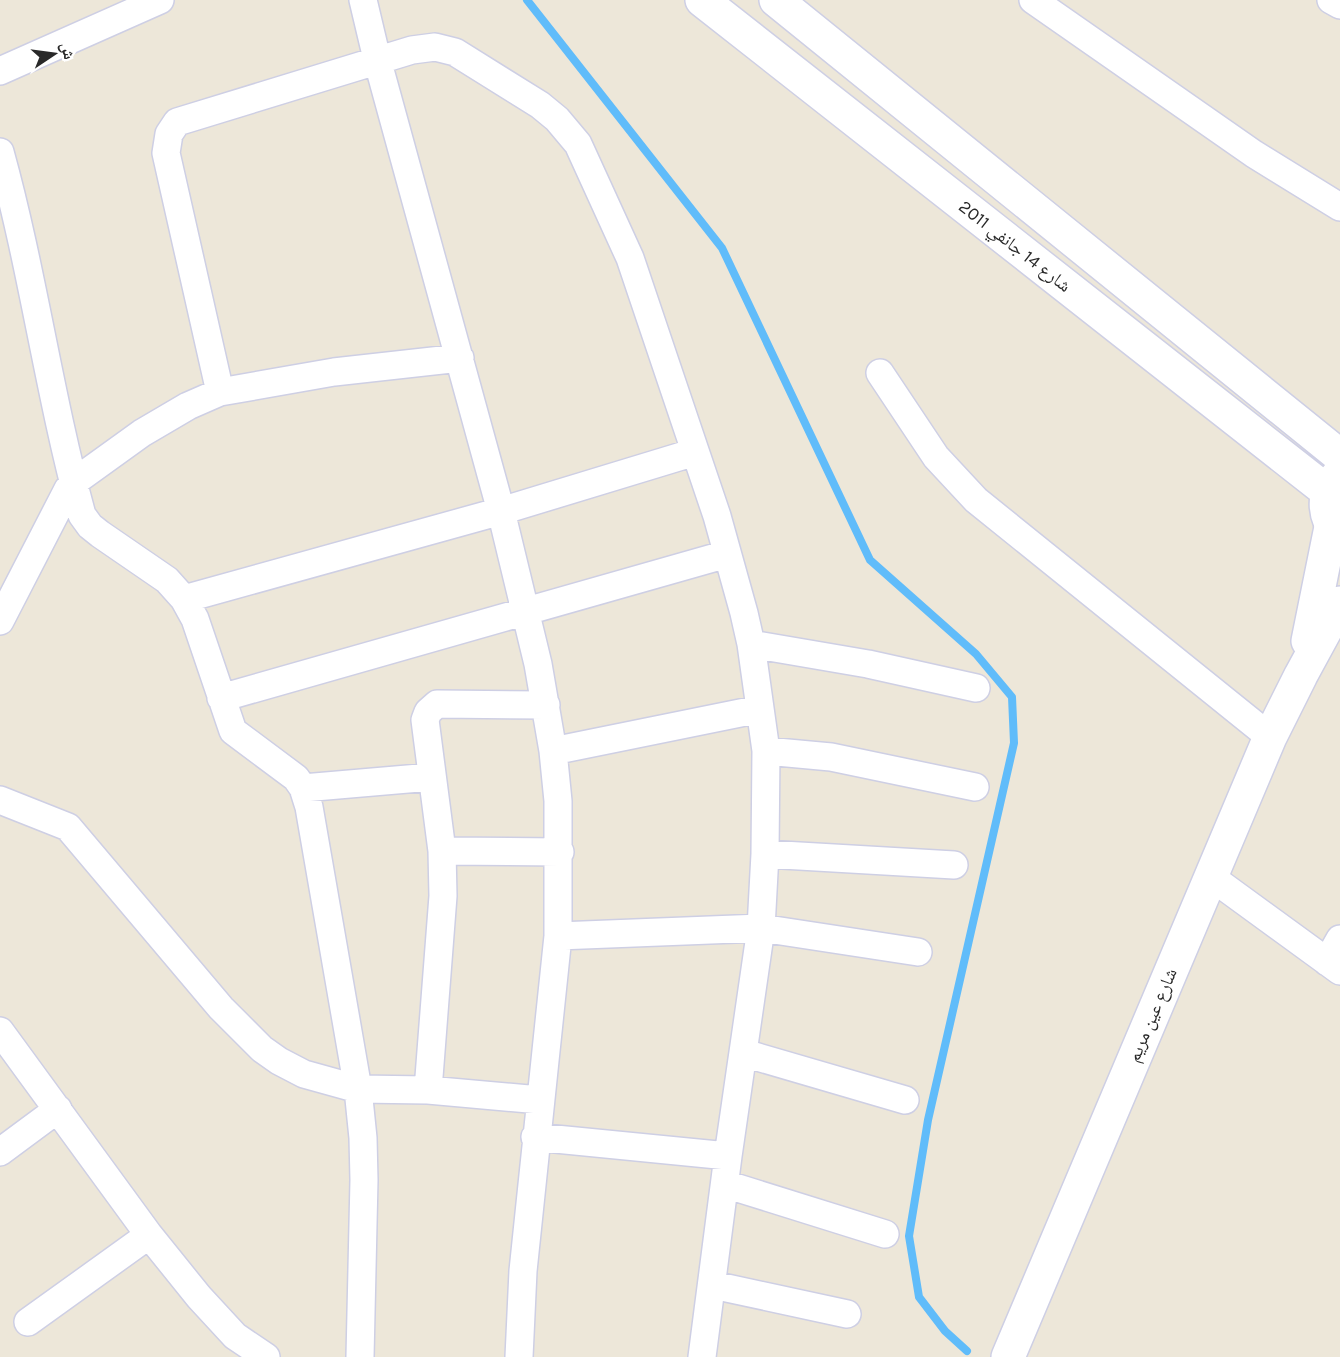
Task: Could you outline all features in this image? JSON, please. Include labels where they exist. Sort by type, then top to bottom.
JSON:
[{"type":"main road","points":[[776,0],[1340,456]]},
{"type":"main road","name":"شارع 14 جانفي 2011","points":[[711,3],[1334,483],[1326,504],[1327,516],[1336,533]]},
{"type":"main road","name":"شارع عين مريم","points":[[1301,675],[1336,533]]},
{"type":"main road","name":"شارع عين مريم","points":[[1008,1357],[1270,737],[1340,603]]},
{"type":"street","points":[[0,70],[160,0]]},
{"type":"street","points":[[363,0],[377,59],[501,511],[526,611],[546,705],[553,752],[560,852],[558,936],[535,1137],[523,1271],[519,1357]]},
{"type":"street","points":[[1033,0],[1254,153],[1340,207]]},
{"type":"street","points":[[1332,0],[1340,6]]},
{"type":"street","points":[[220,392],[166,153],[170,134],[177,122],[377,59],[435,47],[455,52],[540,105],[557,119],[578,144],[630,258],[728,554],[751,644],[766,751],[765,854],[761,928],[702,1357]]},
{"type":"street","points":[[0,152],[17,212],[45,357],[82,515],[90,526],[167,580],[184,599],[195,619],[233,731],[296,778],[303,788],[309,807],[358,1089],[364,1180],[360,1357]]},
{"type":"street","points":[[0,621],[68,489],[74,482],[142,433],[188,406],[220,392],[334,372],[460,358]]},
{"type":"street","points":[[880,373],[936,457],[976,500],[1270,737]]},
{"type":"street","points":[[184,599],[501,511],[695,452]]},
{"type":"street","points":[[221,698],[728,554]]},
{"type":"street","points":[[751,644],[868,664],[976,688]]},
{"type":"street","points":[[428,1090],[443,896],[442,851],[425,720],[432,707],[437,704],[546,705]]},
{"type":"street","points":[[553,752],[760,709]]},
{"type":"street","points":[[766,751],[831,757],[975,788]]},
{"type":"street","points":[[303,788],[431,777]]},
{"type":"street","points":[[0,800],[68,827],[221,1008],[262,1049],[279,1061],[304,1074],[358,1089],[428,1090],[540,1100]]},
{"type":"street","points":[[442,851],[560,852]]},
{"type":"street","points":[[765,854],[954,865]]},
{"type":"street","points":[[1211,877],[1336,957]]},
{"type":"street","points":[[558,936],[761,928],[918,952]]},
{"type":"street","points":[[1,1036],[58,1109],[149,1235],[222,1323],[235,1336],[266,1357]]},
{"type":"street","points":[[744,1053],[904,1100]]},
{"type":"street","points":[[0,1152],[58,1109]]},
{"type":"street","points":[[535,1137],[728,1156]]},
{"type":"street","points":[[725,1184],[885,1234]]},
{"type":"street","points":[[28,1322],[149,1235]]},
{"type":"street","points":[[713,1285],[847,1314]]},
{"type":"waterway","points":[[527,0],[722,248],[870,560],[976,654],[1012,697],[1014,743],[928,1120],[909,1236],[919,1297],[945,1331],[967,1351]]}]
